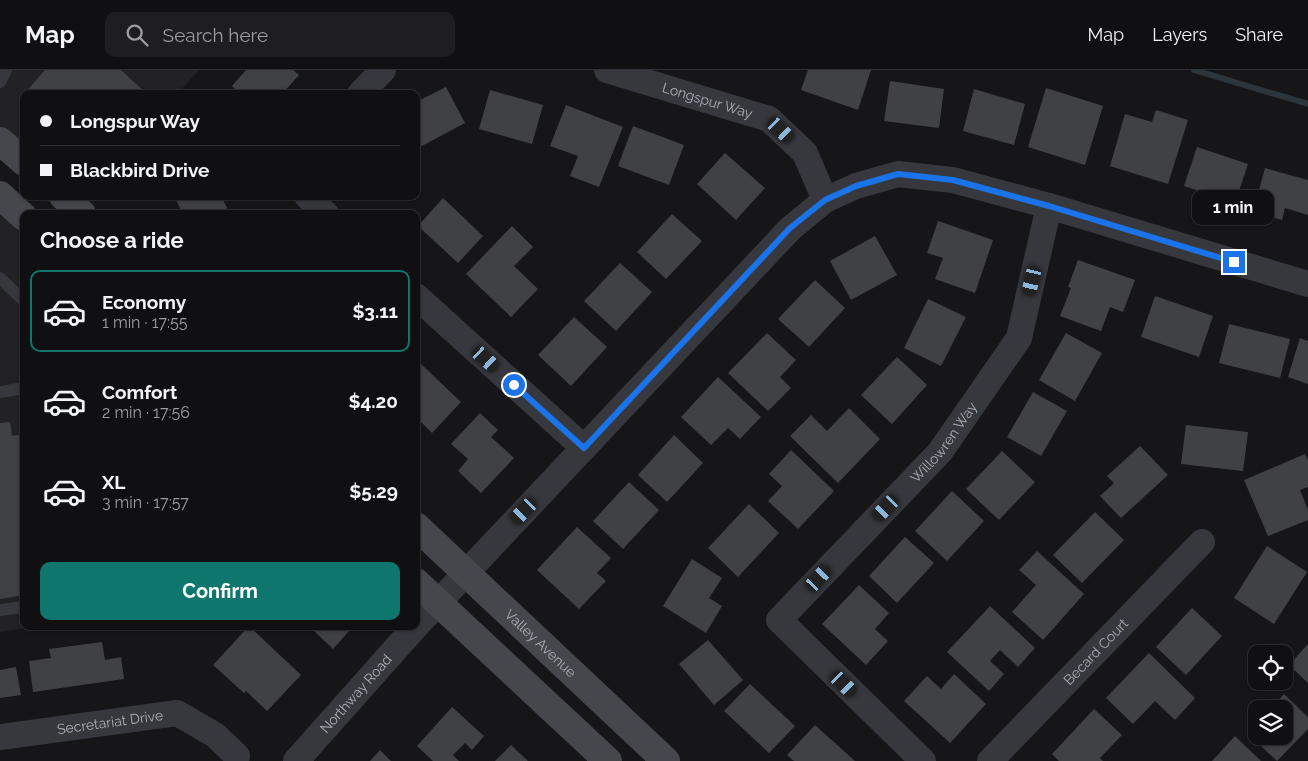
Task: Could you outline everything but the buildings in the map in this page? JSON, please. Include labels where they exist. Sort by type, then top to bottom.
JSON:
[{"type":"main road","points":[[0,141],[20,158]]},
{"type":"main road","points":[[0,195],[20,213]]},
{"type":"main road","points":[[67,200],[78,210]]},
{"type":"main road","name":"Valley Avenue","points":[[420,530],[666,761]]},
{"type":"main road","points":[[420,586],[608,761]]},
{"type":"street","points":[[364,90],[382,70]]},
{"type":"street","name":"Longspur Way","points":[[607,70],[769,119],[805,153],[825,200]]},
{"type":"street","name":"Northway Road","points":[[420,622],[790,228],[825,200],[856,186],[898,174],[953,180],[1049,206],[1308,284]]},
{"type":"street","points":[[311,200],[322,210]]},
{"type":"street","name":"Willowren Way","points":[[923,761],[779,620],[940,452],[1019,338],[1049,206]]},
{"type":"street","points":[[420,300],[584,448]]},
{"type":"street","name":"Becard Court","points":[[990,761],[1202,542]]},
{"type":"street","name":"Northway Road","points":[[296,761],[412,630]]},
{"type":"street","name":"Secretariat Drive","points":[[0,738],[177,713],[215,735],[237,756]]},
{"type":"lane","points":[[0,82],[6,70]]},
{"type":"lane","points":[[0,278],[20,297]]},
{"type":"lane","points":[[0,392],[20,389]]},
{"type":"lane","points":[[0,610],[20,608]]},
{"type":"shaded area","points":[[0,70],[199,70],[181,90],[20,90],[20,142],[0,126]]},
{"type":"shaded area","points":[[0,205],[20,222],[20,629],[0,632]]},
{"type":"waterway","points":[[1194,70],[1308,104]]},
{"type":"route","points":[[514,385],[584,448],[790,228],[825,200],[856,186],[898,174],[953,180],[1049,206],[1234,262]]}]
